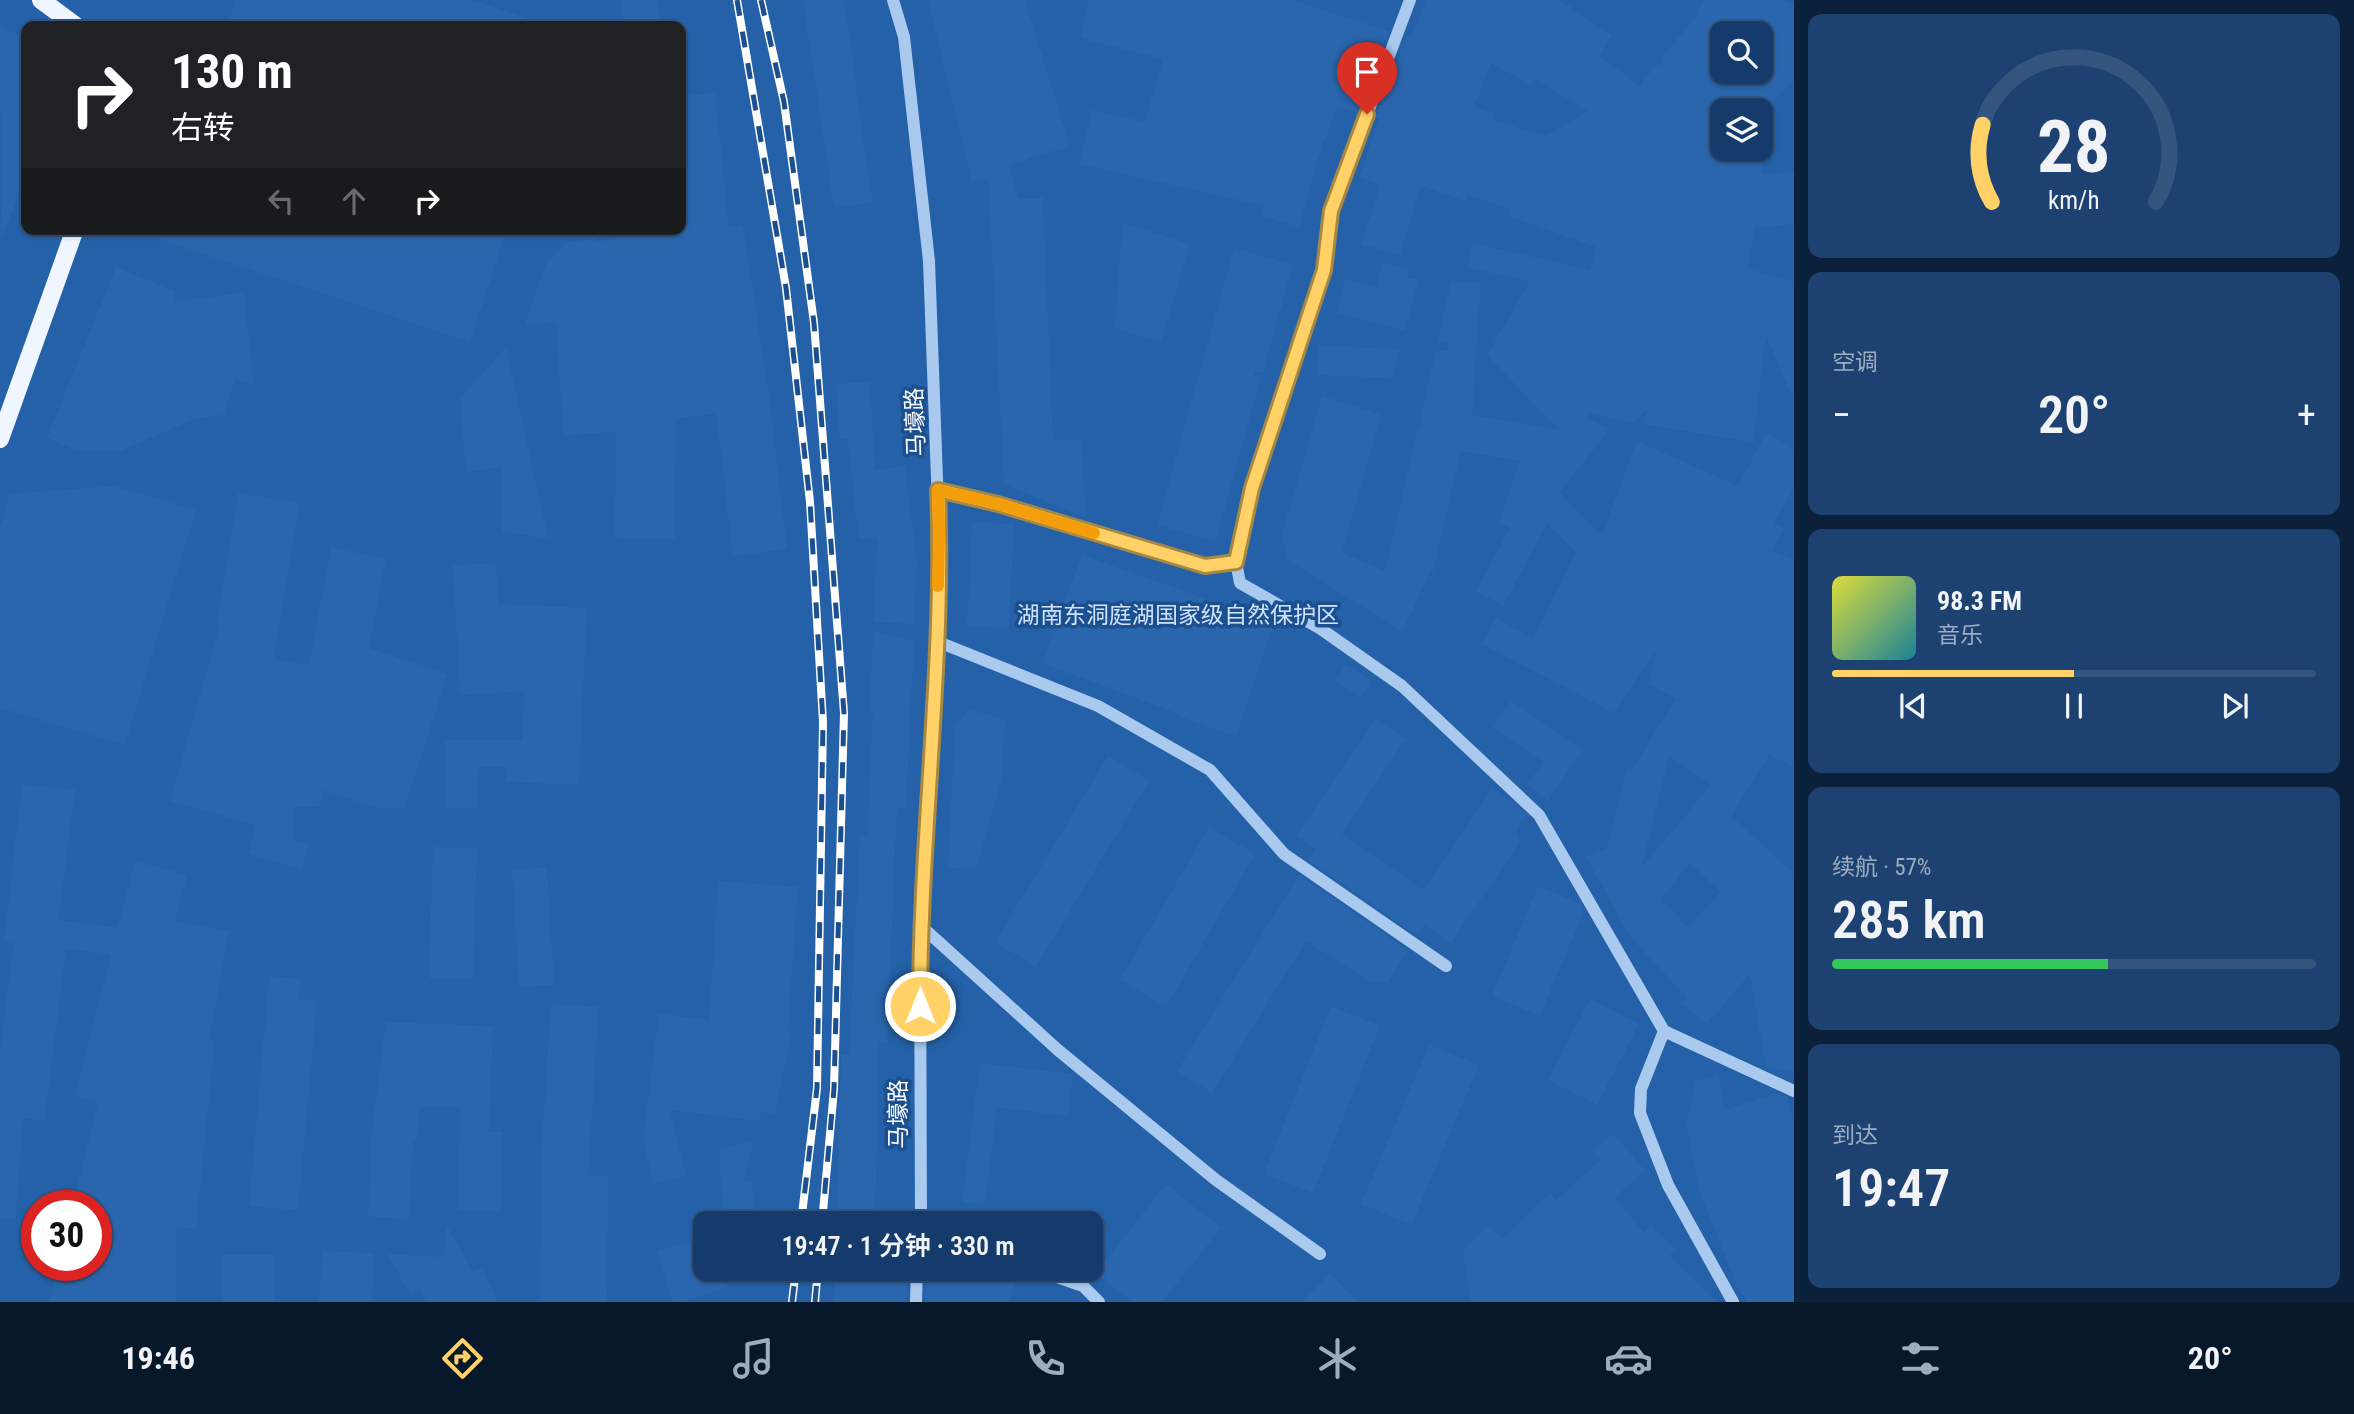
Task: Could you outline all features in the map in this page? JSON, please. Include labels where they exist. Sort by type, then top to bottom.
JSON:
[{"type":"main road","points":[[41,0],[69,21]]},
{"type":"main road","points":[[0,439],[73,235]]},
{"type":"street","name":"马壕路","points":[[893,0],[904,37],[929,261],[939,533],[933,728],[920,925],[920,1211]]},
{"type":"street","points":[[1410,0],[1331,211],[1324,270],[1252,488],[1236,562],[1240,583],[1321,629],[1402,686],[1539,815],[1664,1031],[1794,1091]]},
{"type":"street","points":[[938,490],[998,504],[1205,566],[1236,562]]},
{"type":"street","points":[[936,641],[1098,706],[1210,770],[1284,854],[1446,966]]},
{"type":"street","points":[[920,925],[1058,1050],[1205,1171],[1320,1254]]},
{"type":"street","points":[[1664,1031],[1641,1089],[1640,1113],[1668,1185],[1733,1302]]},
{"type":"street","points":[[916,1302],[917,1281]]},
{"type":"street","points":[[1069,1281],[1083,1286],[1099,1302]]},
{"type":"green space","name":"湖南东洞庭湖国家级自然保护区","points":[[0,0],[1794,0],[1794,1302],[0,1302]]},
{"type":"building","points":[[236,0],[471,0],[536,21],[229,21]]},
{"type":"building","points":[[620,0],[657,0],[659,21],[623,21]]},
{"type":"building","points":[[803,0],[844,0],[873,202],[834,208]]},
{"type":"building","points":[[928,0],[1025,0],[1070,146],[1009,165],[1018,199],[1043,198],[1053,441],[1081,439],[1086,518],[1004,484],[988,178],[972,182]]},
{"type":"building","points":[[1089,0],[1292,0],[1389,31],[1358,113],[1337,106],[1326,139],[1324,138],[1299,227],[1262,216],[1265,206],[1079,164],[1092,110],[1145,122],[1163,59],[1080,38]]},
{"type":"building","points":[[1426,0],[1559,0],[1612,35],[1600,56],[1639,86],[1658,63],[1666,68],[1661,59],[1697,15],[1695,14],[1704,0],[1782,0],[1794,5],[1794,79],[1773,101],[1773,98],[1710,98],[1710,161],[1764,161],[1762,175],[1794,172],[1794,224],[1754,228],[1748,269],[1794,282],[1794,401],[1766,336],[1753,442],[1643,424],[1648,409],[1633,422],[1589,414],[1588,419],[1610,429],[1559,493],[1602,535],[1637,441],[1738,486],[1766,433],[1794,449],[1794,488],[1774,523],[1784,528],[1772,551],[1794,560],[1794,767],[1769,755],[1731,816],[1794,874],[1794,1072],[1766,1068],[1750,974],[1707,1024],[1682,1003],[1687,997],[1631,938],[1586,857],[1607,848],[1627,769],[1632,770],[1676,699],[1648,684],[1657,650],[1614,713],[1482,644],[1496,618],[1533,639],[1576,552],[1547,524],[1503,606],[1476,591],[1510,528],[1499,524],[1520,461],[1461,451],[1433,572],[1431,571],[1402,632],[1287,559],[1282,534],[1322,396],[1381,415],[1342,553],[1385,571],[1436,351],[1448,351],[1449,343],[1438,340],[1451,281],[1481,283],[1472,415],[1558,429],[1487,355],[1530,282],[1467,267],[1473,243],[1590,270],[1596,247],[1508,216],[1511,209],[1467,195],[1465,201],[1421,186],[1400,255],[1361,244],[1380,185],[1359,177],[1379,119],[1375,118],[1406,36],[1411,38]],"holes":[[[1491,63],[1531,85],[1534,78],[1588,111],[1546,136],[1492,120],[1494,114],[1474,107]],[[1669,757],[1712,784],[1642,867]],[[1690,863],[1721,892],[1688,927],[1661,899]]]},
{"type":"building","points":[[0,27],[21,35],[21,190],[1,240]]},
{"type":"building","points":[[715,93],[729,227],[743,225],[770,403],[787,549],[733,556],[716,414],[676,418],[675,539],[615,538],[616,432],[563,435],[556,321],[524,326],[547,262],[567,242],[596,238],[596,241],[632,235],[686,235],[686,96]]},
{"type":"building","points":[[1122,223],[1190,244],[1161,342],[1115,328]]},
{"type":"building","points":[[146,235],[505,235],[470,342]]},
{"type":"building","points":[[1234,248],[1293,265],[1263,372],[1254,372],[1254,375],[1261,377],[1216,541],[1157,525]]},
{"type":"building","points":[[1383,262],[1409,269],[1407,278],[1419,279],[1405,331],[1336,312],[1346,279],[1376,288]]},
{"type":"building","points":[[116,267],[174,291],[175,301],[244,293],[254,385],[235,380],[224,415],[197,418],[122,450],[76,450],[47,438]]},
{"type":"building","points":[[1319,346],[1400,349],[1392,378],[1317,375]]},
{"type":"building","points":[[506,347],[548,538],[502,532],[501,467],[466,472],[460,399]]},
{"type":"building","points":[[870,382],[875,470],[905,466],[917,559],[914,624],[873,622],[877,537],[859,539],[847,439],[840,439],[836,384]]},
{"type":"building","points":[[114,486],[196,510],[125,745],[0,708],[0,527],[10,494]]},
{"type":"building","points":[[238,493],[300,503],[274,659],[309,665],[331,548],[386,558],[369,648],[448,674],[404,808],[378,808],[324,790],[319,807],[294,807],[294,842],[309,843],[302,870],[248,854],[256,825],[170,801],[220,624],[216,624]]},
{"type":"building","points":[[972,522],[1014,524],[1009,628],[967,626]]},
{"type":"building","points":[[1082,555],[1274,623],[1236,736],[1042,663]]},
{"type":"building","points":[[496,563],[498,604],[587,608],[579,785],[507,782],[506,767],[479,767],[478,808],[445,808],[445,740],[522,740],[524,691],[460,695],[453,565]]},
{"type":"building","points":[[873,631],[914,641],[906,809],[897,808],[887,1043],[879,1043],[875,1211],[836,1211],[841,1055],[849,1055],[860,835],[867,836],[873,711],[870,710]]},
{"type":"building","points":[[1346,664],[1372,682],[1361,698],[1335,681]]},
{"type":"building","points":[[1511,701],[1583,750],[1548,801],[1527,784],[1544,762],[1493,728]]},
{"type":"building","points":[[968,709],[1005,720],[1002,779],[976,869],[948,868],[955,724],[966,716]]},
{"type":"building","points":[[1375,719],[1406,739],[1342,834],[1423,890],[1492,789],[1514,803],[1526,815],[1515,832],[1519,835],[1519,843],[1451,943],[1424,925],[1417,935],[1308,860],[1315,849],[1296,836]]},
{"type":"building","points":[[1108,756],[1149,781],[1036,967],[995,942]]},
{"type":"building","points":[[22,784],[75,790],[59,920],[118,928],[135,861],[187,875],[175,922],[229,931],[209,1040],[215,1041],[196,1229],[176,1227],[176,1302],[49,1302],[54,1281],[112,1281],[112,1190],[77,1190],[98,1102],[75,1096],[111,954],[66,949],[45,1121],[24,1118],[15,1219],[0,1218],[0,1051],[13,943],[4,942]]},
{"type":"building","points":[[1209,827],[1255,854],[1166,1007],[1120,980]]},
{"type":"building","points":[[433,847],[477,848],[473,979],[429,978]]},
{"type":"building","points":[[547,867],[554,985],[519,987],[512,870]]},
{"type":"building","points":[[1299,875],[1408,950],[1389,981],[1370,981],[1306,941],[1212,1093],[1177,1071]]},
{"type":"building","points":[[718,881],[798,887],[788,1031],[792,1032],[775,1114],[761,1111],[759,1121],[670,1110],[686,1176],[653,1184],[643,1140],[659,1014],[709,1020]]},
{"type":"building","points":[[1538,886],[1581,904],[1584,911],[1540,1016],[1492,996]]},
{"type":"building","points":[[269,976],[301,979],[299,999],[317,1001],[298,1210],[249,1206]]},
{"type":"building","points":[[1590,999],[1639,1024],[1597,1105],[1548,1080]]},
{"type":"building","points":[[551,1004],[599,1007],[588,1176],[608,1176],[607,1302],[540,1302],[541,1159]]},
{"type":"building","points":[[1331,1006],[1380,1026],[1313,1193],[1264,1174]]},
{"type":"building","points":[[386,1022],[493,1026],[489,1132],[503,1132],[501,1211],[458,1210],[460,1107],[421,1106],[416,1142],[413,1142],[409,1220],[368,1216],[371,1136]]},
{"type":"building","points":[[1429,1045],[1479,1065],[1411,1225],[1361,1204]]},
{"type":"building","points":[[980,1063],[1073,1074],[1068,1116],[997,1107],[985,1204],[962,1202]]},
{"type":"building","points":[[1718,1076],[1725,1110],[1777,1093],[1787,1097],[1794,1118],[1794,1302],[1748,1302],[1738,1289],[1699,1190],[1686,1123],[1696,1081]]},
{"type":"building","points":[[1613,1134],[1645,1170],[1614,1198],[1644,1232],[1651,1225],[1676,1249],[1669,1256],[1717,1302],[1470,1302],[1463,1250],[1488,1225],[1502,1239],[1550,1193],[1556,1200],[1601,1159],[1593,1151]]},
{"type":"building","points":[[754,1141],[743,1182],[752,1182],[754,1211],[722,1211],[719,1149]]},
{"type":"building","points":[[1166,1184],[1221,1228],[1162,1302],[1132,1302],[1103,1279],[1103,1264]]},
{"type":"building","points":[[446,1224],[473,1272],[482,1268],[498,1302],[426,1302],[420,1290],[411,1295],[387,1254],[444,1257]]},
{"type":"building","points":[[693,1240],[693,1281],[726,1281],[728,1287],[672,1302],[657,1251]]},
{"type":"building","points":[[322,1251],[374,1253],[372,1302],[319,1302]]},
{"type":"building","points":[[222,1255],[275,1255],[275,1302],[222,1302]]},
{"type":"building","points":[[1330,1274],[1359,1302],[1302,1302]]},
{"type":"building","points":[[835,1281],[908,1281],[907,1302],[833,1302]]},
{"type":"building","points":[[926,1281],[1015,1281],[1010,1302],[925,1302]]},
{"type":"railway","points":[[737,0],[786,288],[810,502],[823,722],[817,1088],[802,1211]]},
{"type":"railway","points":[[761,0],[784,102],[814,323],[844,713],[834,1089],[823,1211]]},
{"type":"railway","points":[[792,1302],[795,1281]]},
{"type":"railway","points":[[815,1302],[817,1281]]},
{"type":"slow traffic","points":[[938,586],[938,490],[998,504],[1094,533]]},
{"type":"route","points":[[920,1006],[920,925],[933,728],[938,490],[998,504],[1205,566],[1236,562],[1252,488],[1324,270],[1331,211],[1367,114]]}]
